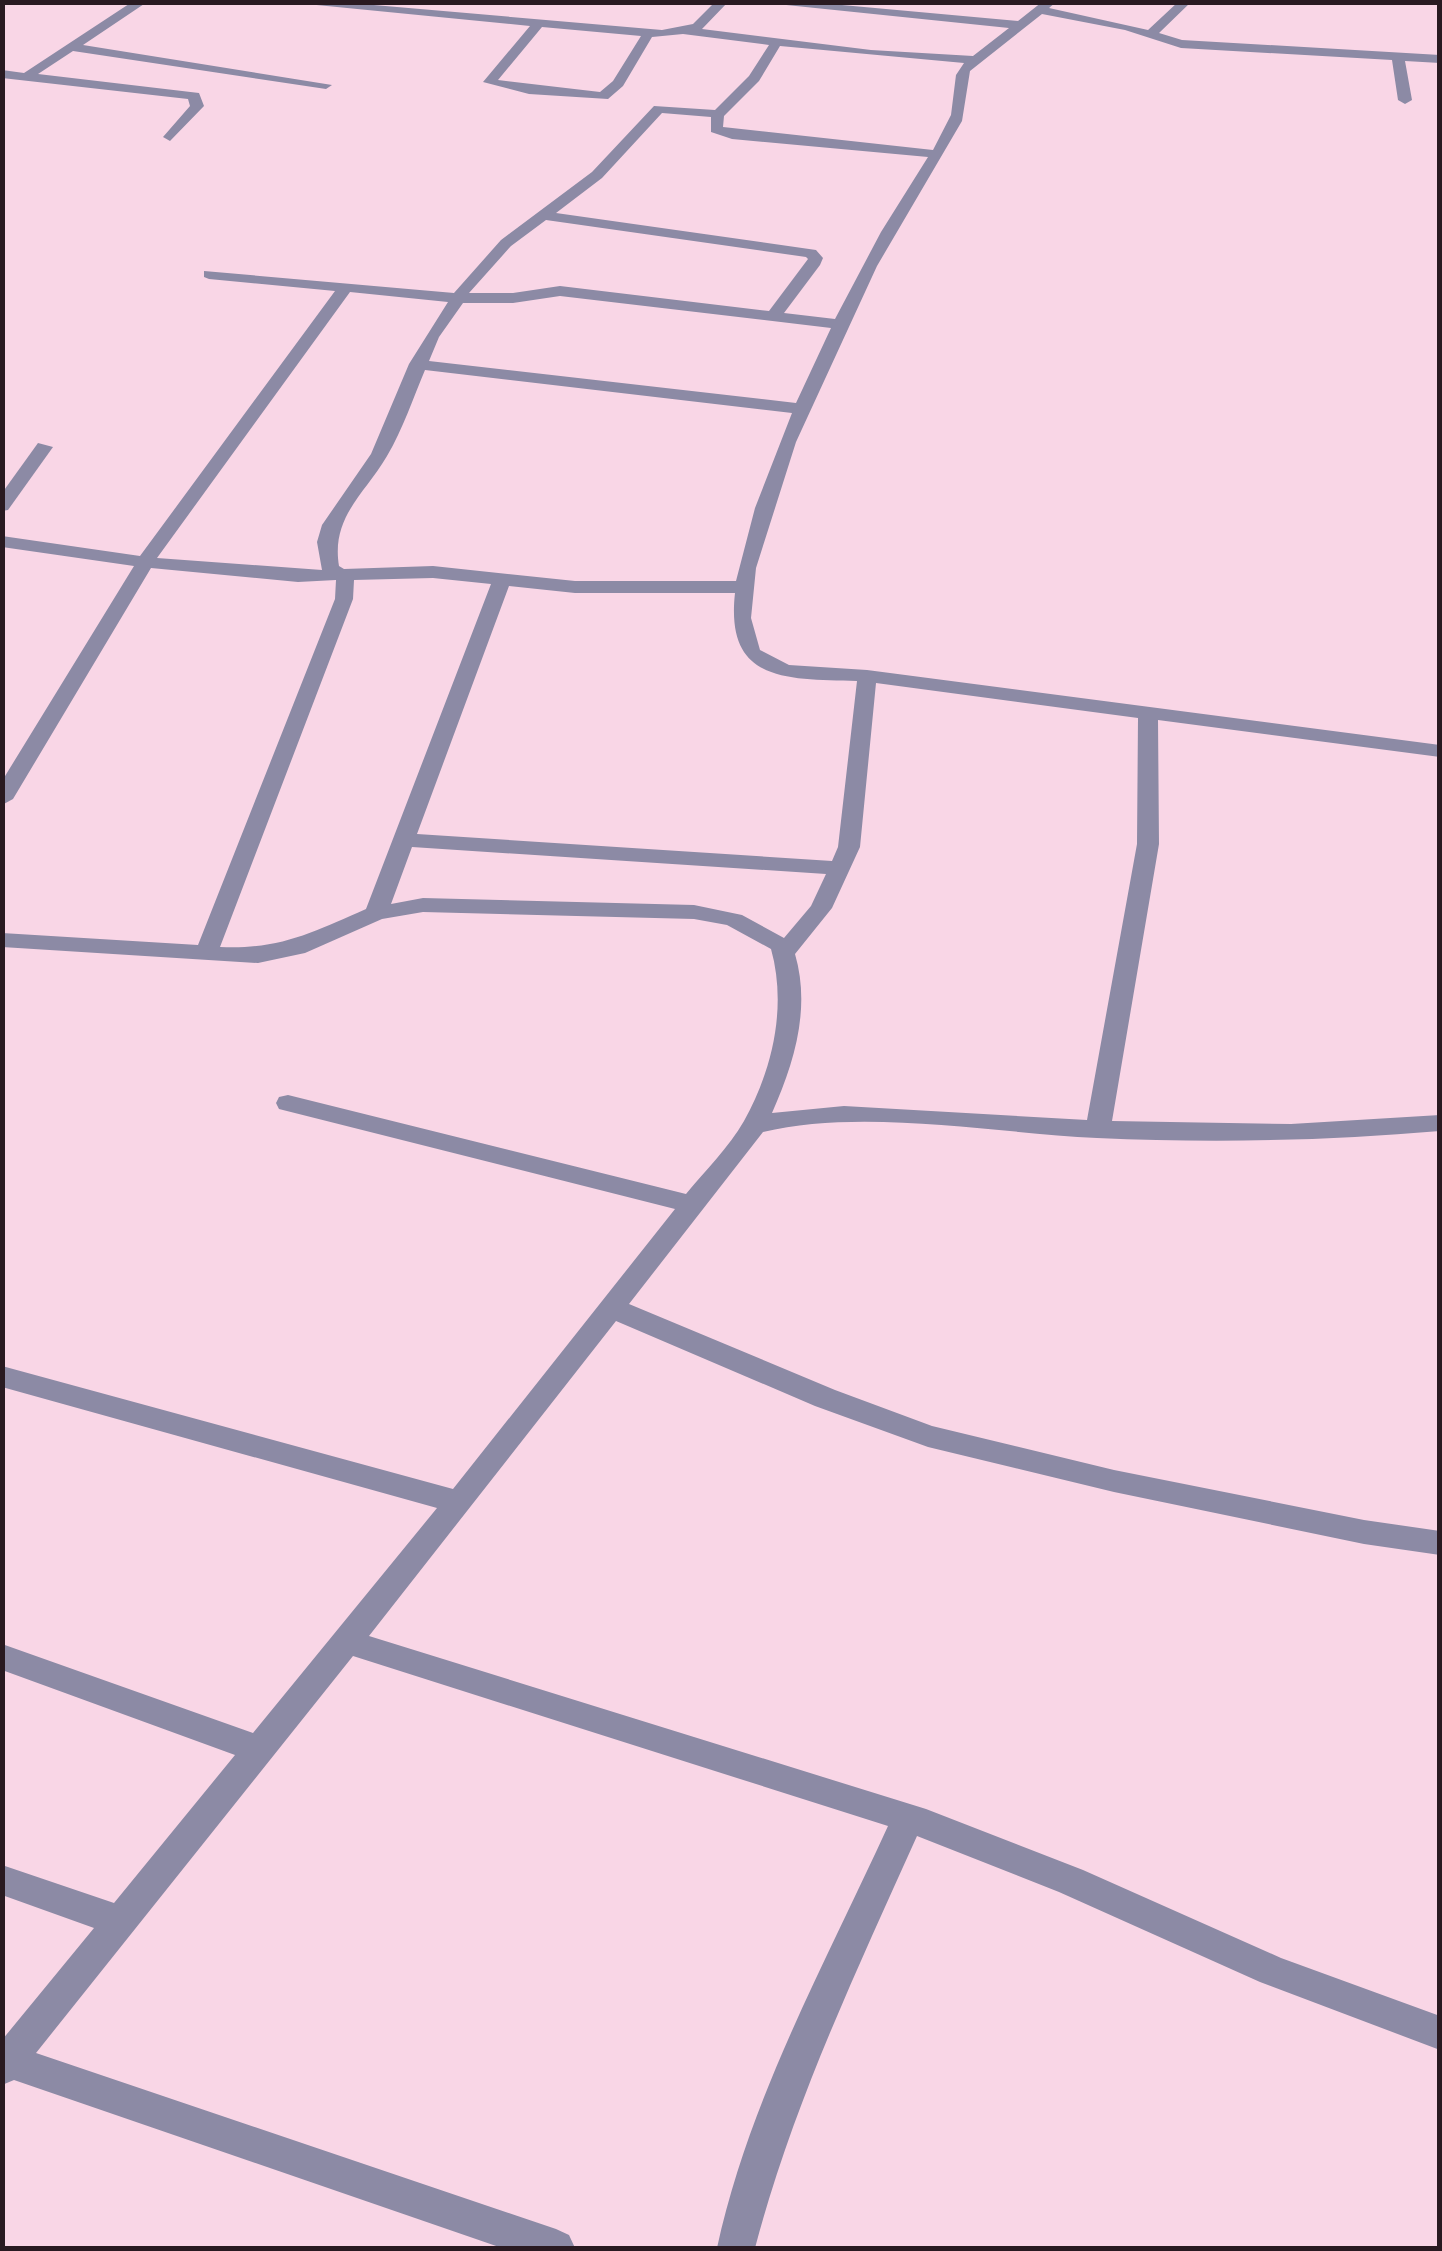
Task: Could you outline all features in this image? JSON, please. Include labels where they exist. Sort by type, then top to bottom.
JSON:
[{"type":"street","points":[[2,91],[141,2]]},
{"type":"street","points":[[292,2],[648,34],[687,32],[973,60]]},
{"type":"street","points":[[687,32],[722,2]]},
{"type":"street","points":[[764,2],[1020,25]]},
{"type":"street","points":[[1149,36],[1186,2]]},
{"type":"street","points":[[1440,59],[1182,44],[1045,6],[973,60],[962,73],[957,115],[840,324],[802,409],[765,504],[744,587],[745,643],[754,656],[795,671],[868,676],[1440,752]]},
{"type":"street","points":[[538,24],[489,82],[529,90],[602,96],[618,83],[648,34]]},
{"type":"street","points":[[776,43],[754,78],[718,116],[716,129],[732,135],[935,154]]},
{"type":"street","points":[[69,48],[190,64],[257,79],[326,85]]},
{"type":"street","points":[[1398,56],[1405,100]]},
{"type":"street","points":[[2,74],[194,96],[197,106],[170,137]]},
{"type":"street","points":[[344,576],[330,568],[325,556],[331,526],[380,454],[416,364],[458,298],[506,243],[598,176],[659,109],[718,116]]},
{"type":"street","points":[[541,216],[811,253],[816,258],[813,265],[773,316]]},
{"type":"street","points":[[209,274],[458,298],[512,298],[560,291],[840,324]]},
{"type":"street","points":[[2,799],[145,562],[346,288]]},
{"type":"street","points":[[416,364],[802,409]]},
{"type":"street","points":[[2,506],[44,447]]},
{"type":"street","points":[[2,541],[145,562],[344,576],[433,572],[575,587],[744,587]]},
{"type":"street","points":[[206,953],[344,599],[344,576]]},
{"type":"street","points":[[376,912],[502,580]]},
{"type":"street","points":[[784,953],[821,908],[842,868],[848,847],[868,676]]},
{"type":"street","points":[[1098,1130],[1148,844],[1148,713]]},
{"type":"street","points":[[404,840],[842,868]]},
{"type":"street","points":[[2,940],[258,956],[297,948],[376,912],[422,904],[694,912],[760,931],[781,945],[791,972],[787,1038],[754,1126],[728,1154],[614,1308],[5,2065],[556,2248]]},
{"type":"street","points":[[288,1104],[694,1204]]},
{"type":"street","points":[[754,1126],[796,1116],[844,1114],[1098,1130],[1286,1132],[1440,1123]]},
{"type":"street","points":[[614,1308],[825,1398],[928,1436],[1114,1481],[1364,1532],[1440,1543]]},
{"type":"street","points":[[2,1376],[459,1502]]},
{"type":"street","points":[[345,1641],[908,1818],[1071,1881],[1272,1971],[1440,2033]]},
{"type":"street","points":[[2,1657],[258,1749]]},
{"type":"street","points":[[736,2248],[745,2206],[783,2098],[908,1818]]},
{"type":"street","points":[[2,1880],[120,1921]]}]
